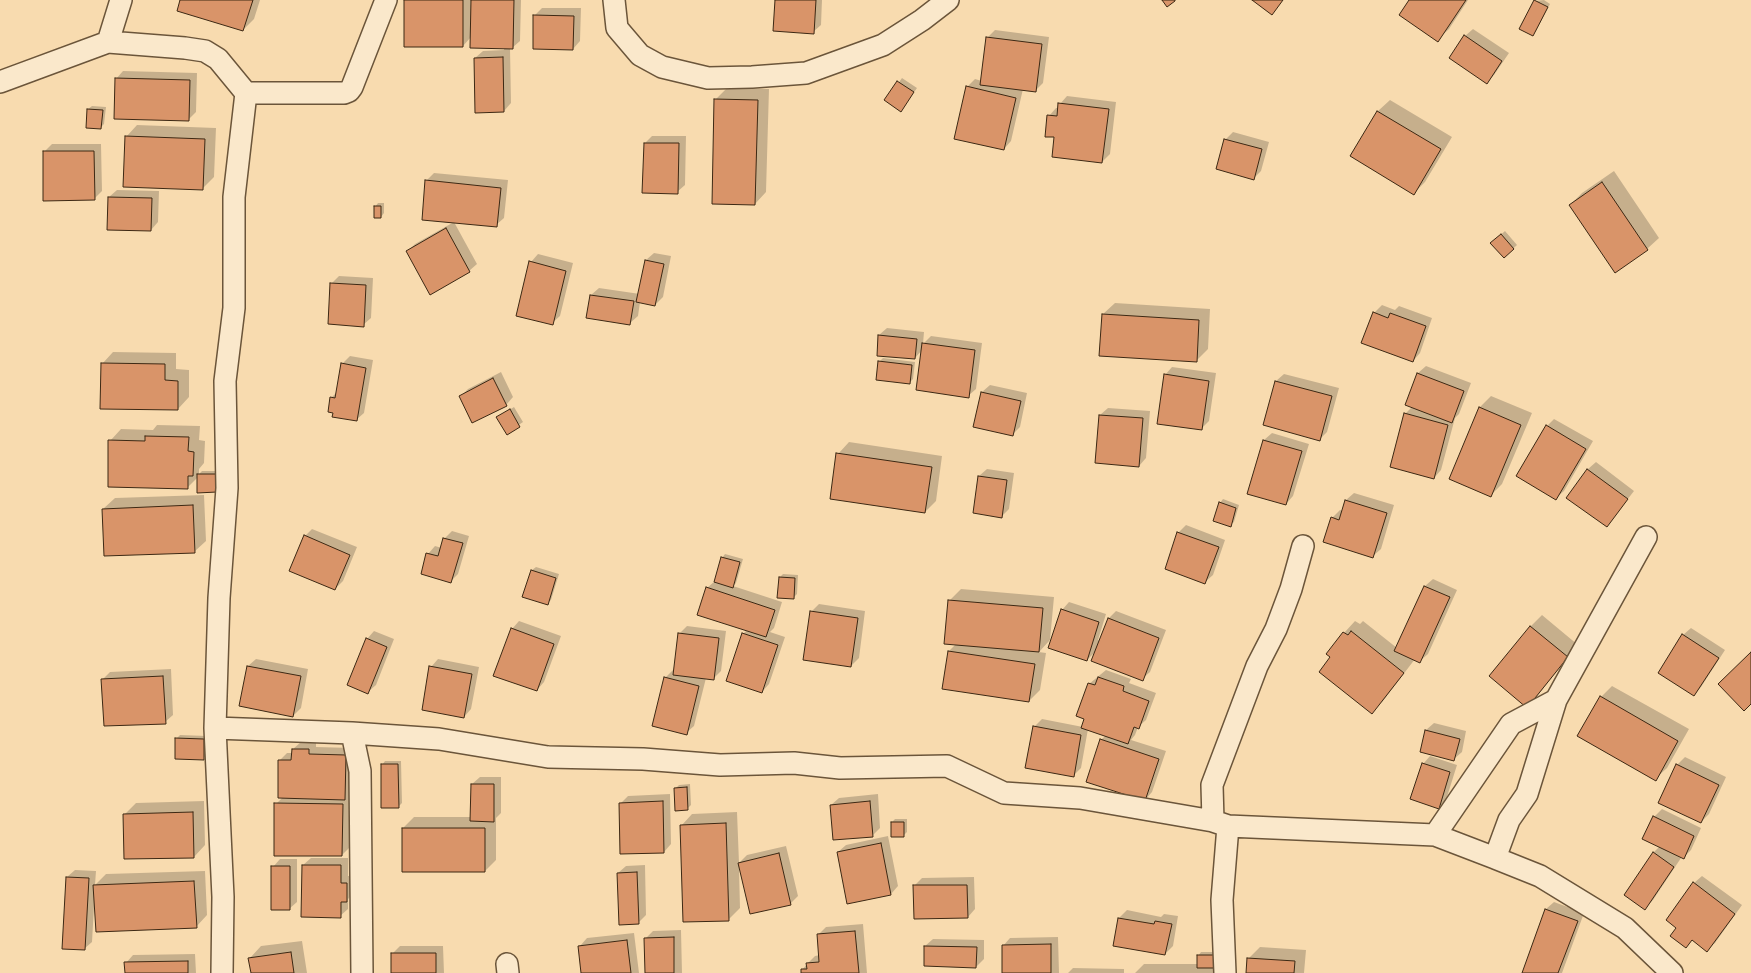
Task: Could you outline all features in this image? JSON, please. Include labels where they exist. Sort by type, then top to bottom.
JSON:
[{"type":"street","points":[[108,42],[121,0]]},
{"type":"street","points":[[246,92],[344,94],[349,91],[386,0]]},
{"type":"street","points":[[614,0],[617,28],[640,55],[662,67],[708,78],[806,73],[883,45],[922,20],[948,0]]},
{"type":"street","points":[[0,82],[108,42],[205,51],[218,59],[246,92],[234,197],[234,308],[225,381],[227,488],[219,598],[215,728],[223,897],[222,973]]},
{"type":"street","points":[[1495,858],[1509,820],[1527,794],[1556,700],[1646,537]]},
{"type":"street","points":[[1225,973],[1220,823],[1212,785],[1258,666],[1276,629],[1291,589],[1303,546]]},
{"type":"street","points":[[1434,835],[1511,724],[1556,700]]},
{"type":"street","points":[[215,728],[439,738],[548,757],[643,759],[720,765],[794,763],[840,768],[947,766],[1004,793],[1080,798],[1220,823],[1434,835],[1540,876],[1625,928],[1672,973]]},
{"type":"street","points":[[352,733],[360,771],[362,973]]},
{"type":"building","points":[[180,0],[253,0],[243,31],[177,11]]},
{"type":"building","points":[[404,0],[463,0],[463,47],[404,47]]},
{"type":"building","points":[[471,0],[514,0],[513,49],[470,48]]},
{"type":"building","points":[[775,0],[816,0],[814,34],[773,31]]},
{"type":"building","points":[[1162,0],[1175,0],[1175,1],[1167,7]]},
{"type":"building","points":[[1252,0],[1283,0],[1272,15]]},
{"type":"building","points":[[1409,0],[1466,0],[1438,42],[1399,15]]},
{"type":"building","points":[[1534,0],[1548,7],[1533,36],[1519,29]]},
{"type":"building","points":[[533,15],[574,16],[573,50],[533,49]]},
{"type":"building","points":[[1464,35],[1502,61],[1487,84],[1449,58]]},
{"type":"building","points":[[986,37],[1042,44],[1036,92],[980,85]]},
{"type":"building","points":[[503,57],[504,112],[475,113],[474,58]]},
{"type":"building","points":[[115,78],[190,80],[189,121],[114,119]]},
{"type":"building","points":[[897,81],[914,92],[901,112],[884,100]]},
{"type":"building","points":[[966,86],[1016,98],[1004,150],[954,139]]},
{"type":"building","points":[[714,99],[758,100],[755,205],[712,204]]},
{"type":"building","points":[[1058,103],[1109,109],[1102,163],[1052,157],[1054,137],[1045,137],[1047,115],[1057,116]]},
{"type":"building","points":[[87,109],[103,110],[101,129],[86,128]]},
{"type":"building","points":[[1377,111],[1441,149],[1414,195],[1350,156]]},
{"type":"building","points":[[125,136],[205,139],[203,190],[123,187]]},
{"type":"building","points":[[1224,139],[1262,149],[1254,180],[1216,169]]},
{"type":"building","points":[[644,143],[679,143],[678,194],[642,193]]},
{"type":"building","points":[[43,151],[94,151],[95,200],[43,201]]},
{"type":"building","points":[[425,180],[501,188],[497,227],[422,220]]},
{"type":"building","points":[[1602,182],[1648,250],[1615,273],[1569,205]]},
{"type":"building","points":[[108,197],[152,198],[151,231],[107,230]]},
{"type":"building","points":[[374,206],[381,206],[381,218],[374,218]]},
{"type":"building","points":[[446,228],[470,272],[430,295],[406,251]]},
{"type":"building","points":[[1501,234],[1514,249],[1504,258],[1490,243]]},
{"type":"building","points":[[645,260],[664,264],[655,306],[636,302]]},
{"type":"building","points":[[529,261],[566,271],[553,325],[516,316]]},
{"type":"building","points":[[330,283],[366,285],[364,327],[328,324]]},
{"type":"building","points":[[590,295],[634,301],[630,325],[586,318]]},
{"type":"building","points":[[1373,312],[1388,318],[1390,313],[1426,326],[1413,362],[1361,343]]},
{"type":"building","points":[[1102,314],[1199,320],[1197,362],[1099,356]]},
{"type":"building","points":[[878,335],[917,339],[915,359],[877,356]]},
{"type":"building","points":[[922,343],[975,350],[969,398],[916,390]]},
{"type":"building","points":[[878,361],[912,365],[910,384],[876,380]]},
{"type":"building","points":[[101,363],[165,364],[165,380],[178,381],[178,410],[100,409]]},
{"type":"building","points":[[341,363],[366,368],[357,421],[332,417],[333,413],[328,412],[330,397],[335,398]]},
{"type":"building","points":[[1417,373],[1464,391],[1452,423],[1405,405]]},
{"type":"building","points":[[1164,374],[1209,381],[1202,430],[1157,424]]},
{"type":"building","points":[[493,378],[507,406],[472,423],[459,396]]},
{"type":"building","points":[[1275,381],[1332,396],[1320,441],[1263,425]]},
{"type":"building","points":[[981,392],[1021,401],[1013,436],[973,427]]},
{"type":"building","points":[[1479,407],[1521,425],[1491,497],[1449,479]]},
{"type":"building","points":[[510,409],[520,427],[507,435],[496,417]]},
{"type":"building","points":[[1404,413],[1448,425],[1434,479],[1390,467]]},
{"type":"building","points":[[1099,415],[1143,418],[1139,467],[1095,463]]},
{"type":"building","points":[[1546,425],[1586,449],[1556,500],[1516,476]]},
{"type":"building","points":[[145,436],[189,437],[188,451],[194,452],[193,476],[188,476],[188,489],[108,487],[108,440],[145,441]]},
{"type":"building","points":[[1263,440],[1302,451],[1286,505],[1247,494]]},
{"type":"building","points":[[836,453],[932,467],[925,513],[830,499]]},
{"type":"building","points":[[1587,469],[1628,499],[1607,527],[1566,498]]},
{"type":"building","points":[[197,474],[217,474],[217,492],[197,493]]},
{"type":"building","points":[[978,476],[1007,480],[1002,518],[973,513]]},
{"type":"building","points":[[1345,500],[1387,513],[1373,558],[1323,542],[1331,517],[1339,520]]},
{"type":"building","points":[[1219,502],[1236,508],[1231,527],[1213,521]]},
{"type":"building","points":[[193,505],[195,553],[104,556],[102,509]]},
{"type":"building","points":[[1177,532],[1219,547],[1205,584],[1165,569]]},
{"type":"building","points":[[304,535],[350,555],[335,590],[289,571]]},
{"type":"building","points":[[443,538],[463,543],[451,583],[421,574],[426,553],[438,556]]},
{"type":"building","points":[[721,557],[740,562],[733,588],[714,582]]},
{"type":"building","points":[[531,570],[556,578],[548,605],[522,597]]},
{"type":"building","points":[[779,577],[795,578],[794,599],[777,598]]},
{"type":"building","points":[[1424,586],[1450,597],[1420,663],[1394,651]]},
{"type":"building","points":[[706,587],[775,610],[766,637],[697,615]]},
{"type":"building","points":[[948,600],[1043,608],[1039,652],[944,644]]},
{"type":"building","points":[[1061,609],[1099,622],[1087,661],[1048,648]]},
{"type":"building","points":[[810,611],[858,618],[851,667],[803,660]]},
{"type":"building","points":[[1108,618],[1159,638],[1143,681],[1091,661]]},
{"type":"building","points":[[1530,626],[1568,657],[1527,708],[1489,676]]},
{"type":"building","points":[[511,628],[554,644],[537,691],[493,676]]},
{"type":"building","points":[[1351,631],[1404,673],[1372,714],[1319,672],[1330,657],[1326,654],[1343,632],[1348,635]]},
{"type":"building","points":[[678,633],[719,638],[714,680],[673,675]]},
{"type":"building","points":[[742,633],[778,645],[762,693],[726,681]]},
{"type":"building","points":[[1682,634],[1719,658],[1694,696],[1658,673]]},
{"type":"building","points":[[366,638],[387,647],[368,694],[347,685]]},
{"type":"building","points":[[948,651],[1035,664],[1029,702],[942,689]]},
{"type":"building","points":[[1751,652],[1751,704],[1744,711],[1718,684]]},
{"type":"building","points":[[247,666],[301,676],[293,717],[239,706]]},
{"type":"building","points":[[429,666],[472,674],[464,718],[422,710]]},
{"type":"building","points":[[163,676],[166,724],[104,726],[101,679]]},
{"type":"building","points":[[664,677],[699,686],[687,735],[652,726]]},
{"type":"building","points":[[1098,677],[1124,686],[1123,691],[1149,701],[1139,729],[1134,727],[1128,744],[1081,728],[1084,719],[1076,716],[1088,683],[1095,685]]},
{"type":"building","points":[[1600,696],[1678,741],[1656,781],[1577,736]]},
{"type":"building","points":[[1033,726],[1081,735],[1074,777],[1025,768]]},
{"type":"building","points":[[1425,730],[1460,739],[1454,761],[1420,752]]},
{"type":"building","points":[[175,738],[204,739],[204,760],[175,759]]},
{"type":"building","points":[[1100,739],[1159,759],[1145,801],[1086,782]]},
{"type":"building","points":[[292,749],[309,749],[309,754],[346,755],[345,800],[278,798],[278,760],[291,760]]},
{"type":"building","points":[[1422,763],[1450,772],[1439,809],[1410,799]]},
{"type":"building","points":[[381,764],[398,764],[399,808],[381,808]]},
{"type":"building","points":[[1676,764],[1719,785],[1701,823],[1658,803]]},
{"type":"building","points":[[471,784],[494,784],[494,822],[470,821]]},
{"type":"building","points":[[687,787],[688,810],[675,811],[674,788]]},
{"type":"building","points":[[663,801],[664,853],[620,854],[619,803]]},
{"type":"building","points":[[870,801],[873,837],[833,840],[830,805]]},
{"type":"building","points":[[274,803],[343,804],[342,856],[274,856]]},
{"type":"building","points":[[193,812],[194,858],[124,859],[123,814]]},
{"type":"building","points":[[1653,816],[1694,836],[1684,859],[1642,839]]},
{"type":"building","points":[[891,822],[904,822],[904,837],[891,837]]},
{"type":"building","points":[[726,823],[729,921],[683,922],[680,825]]},
{"type":"building","points":[[402,828],[485,828],[485,872],[402,872]]},
{"type":"building","points":[[881,843],[891,895],[847,904],[837,852]]},
{"type":"building","points":[[1653,852],[1674,867],[1645,910],[1624,895]]},
{"type":"building","points":[[779,853],[791,905],[750,914],[738,863]]},
{"type":"building","points":[[302,865],[341,865],[341,883],[347,883],[347,902],[341,902],[341,918],[301,917]]},
{"type":"building","points":[[271,866],[290,866],[290,910],[271,910]]},
{"type":"building","points":[[637,872],[639,924],[619,925],[617,873]]},
{"type":"building","points":[[66,877],[89,878],[85,950],[62,949]]},
{"type":"building","points":[[194,881],[197,928],[96,932],[93,885]]},
{"type":"building","points":[[1693,882],[1735,914],[1707,952],[1692,940],[1686,948],[1670,936],[1676,928],[1666,920]]},
{"type":"building","points":[[913,885],[967,885],[968,918],[914,919]]},
{"type":"building","points":[[1545,909],[1578,921],[1558,973],[1522,973]]},
{"type":"building","points":[[1118,918],[1154,924],[1155,921],[1172,924],[1165,955],[1113,946]]},
{"type":"building","points":[[855,931],[859,973],[801,973],[801,969],[807,969],[806,963],[819,962],[817,934]]},
{"type":"building","points":[[674,937],[674,973],[645,973],[644,938]]},
{"type":"building","points":[[627,940],[631,973],[581,973],[578,946]]},
{"type":"building","points":[[1051,944],[1051,973],[1002,973],[1002,945]]},
{"type":"building","points":[[924,946],[977,947],[976,968],[924,966]]},
{"type":"building","points":[[291,952],[294,973],[251,973],[248,958]]},
{"type":"building","points":[[391,953],[436,953],[436,973],[391,973]]},
{"type":"building","points":[[1197,955],[1218,955],[1218,968],[1197,968]]},
{"type":"building","points":[[1247,958],[1295,961],[1294,973],[1246,973]]},
{"type":"building","points":[[188,961],[188,973],[125,973],[124,962]]}]
